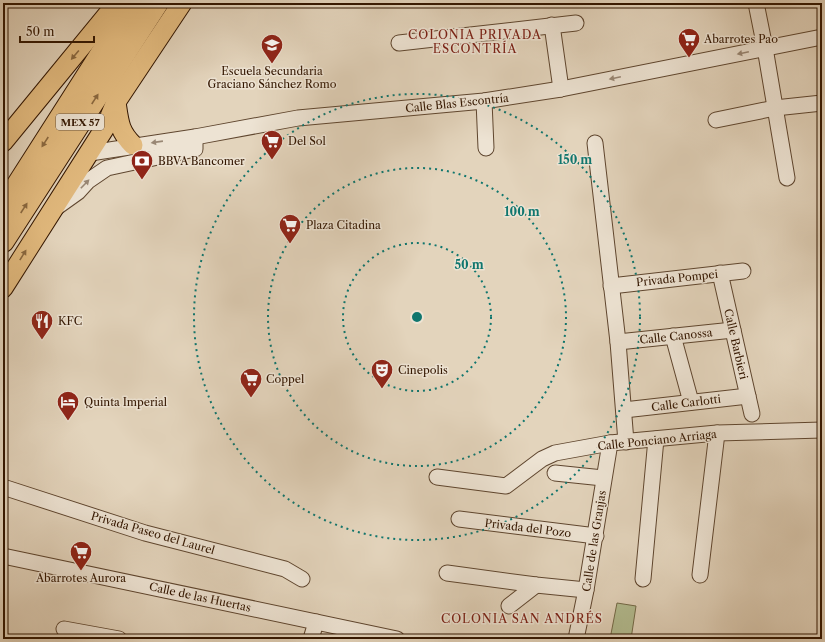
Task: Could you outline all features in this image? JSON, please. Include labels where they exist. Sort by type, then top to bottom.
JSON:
[{"type":"highway","name":"MEX 57","points":[[3,208],[134,3]]},
{"type":"highway","name":"MEX 57","points":[[3,241],[157,3]]},
{"type":"main road","points":[[3,142],[105,11],[117,3]]},
{"type":"main road","points":[[132,78],[148,41],[167,11],[166,3]]},
{"type":"main road","points":[[3,288],[106,126],[116,102],[182,3]]},
{"type":"main road","points":[[116,102],[121,130],[133,146]]},
{"type":"street","points":[[756,3],[787,178]]},
{"type":"street","points":[[399,42],[576,23]]},
{"type":"street","points":[[552,25],[561,90]]},
{"type":"street","name":"Calle Blas Escontría","points":[[90,152],[133,146],[195,143],[298,118],[484,101],[561,90],[822,37]]},
{"type":"street","points":[[484,101],[486,148]]},
{"type":"street","points":[[716,120],[775,108],[822,103]]},
{"type":"street","points":[[55,208],[78,192],[88,181],[107,168],[195,143]]},
{"type":"street","points":[[596,143],[611,286],[628,410],[630,442]]},
{"type":"street","name":"Privada Pompei","points":[[611,286],[743,271]]},
{"type":"street","name":"Calle Barbieri","points":[[720,273],[752,414]]},
{"type":"street","name":"Calle Canossa","points":[[618,342],[733,330]]},
{"type":"street","points":[[673,336],[691,402]]},
{"type":"street","name":"Calle Carlotti","points":[[628,410],[748,396]]},
{"type":"street","name":"Calle Ponciano Arriaga","points":[[437,477],[502,487],[509,485],[542,459],[555,453],[610,443],[717,433],[822,430]]},
{"type":"street","points":[[700,575],[717,433]]},
{"type":"street","points":[[644,579],[656,439]]},
{"type":"street","name":"Calle de las Granjas","points":[[576,639],[596,536],[610,443]]},
{"type":"street","points":[[554,473],[604,478]]},
{"type":"street","name":"Privada Paseo del Laurel","points":[[3,487],[144,533],[285,569],[302,579]]},
{"type":"street","name":"Privada del Pozo","points":[[459,520],[596,536]]},
{"type":"street","name":"Calle de las Huertas","points":[[3,556],[397,639]]},
{"type":"street","points":[[447,573],[586,590]]},
{"type":"street","points":[[508,606],[536,585]]},
{"type":"street","points":[[312,639],[316,622]]},
{"type":"street","points":[[64,629],[118,639]]},
{"type":"green space","points":[[617,603],[636,606],[631,639],[610,639]]},
{"type":"place","name":"Abarrotes Pao","points":[[689,58]]},
{"type":"place","name":"Escuela Secundaria Graciano Sánchez Romo","points":[[272,64]]},
{"type":"place","name":"Del Sol","points":[[272,160]]},
{"type":"place","name":"BBVA Bancomer","points":[[142,180]]},
{"type":"place","name":"Plaza Citadina","points":[[290,244]]},
{"type":"place","name":"KFC","points":[[42,340]]},
{"type":"place","name":"Cinepolis","points":[[382,390]]},
{"type":"place","name":"Coppel","points":[[251,398]]},
{"type":"place","name":"Quinta Imperial","points":[[68,422]]},
{"type":"place","name":"Abarrotes Aurora","points":[[81,572]]},
{"type":"district","name":"COLONIA PRIVADA ESCONTRÍA","points":[[475,41]]},
{"type":"district","name":"COLONIA SAN ANDRÉS","points":[[522,618]]}]
